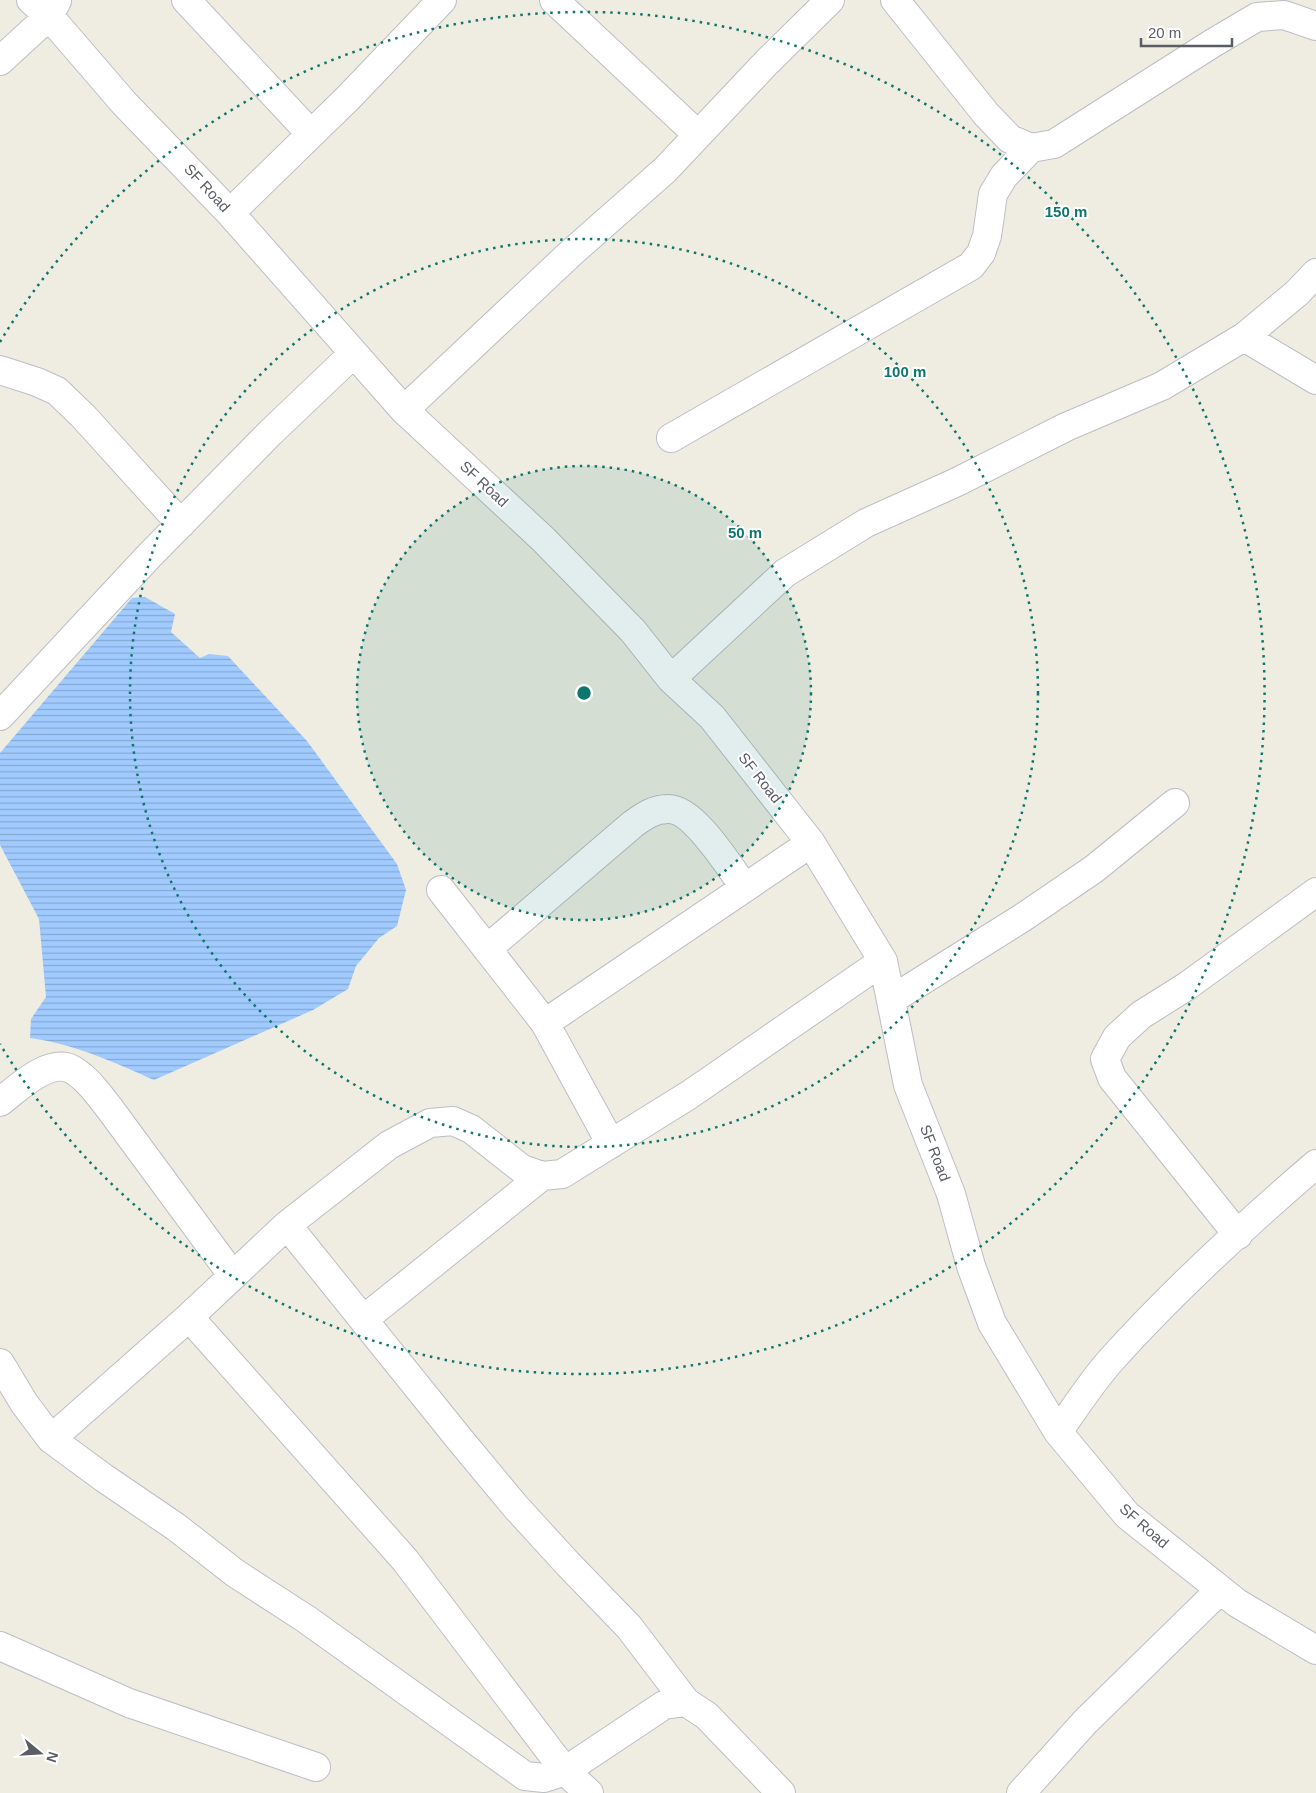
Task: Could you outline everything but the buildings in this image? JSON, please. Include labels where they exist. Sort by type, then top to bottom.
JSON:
[{"type":"street","points":[[186,0],[311,134]]},
{"type":"street","points":[[230,213],[311,134],[442,0]]},
{"type":"street","points":[[554,0],[698,135]]},
{"type":"street","points":[[404,410],[571,253],[665,170],[830,0]]},
{"type":"street","points":[[895,0],[986,114],[1010,139],[1031,148],[1054,144],[1212,42],[1257,17],[1284,15],[1316,26]]},
{"type":"street","points":[[0,62],[46,5]]},
{"type":"street","name":"SF Road","points":[[46,5],[124,103],[230,213],[404,410],[543,539],[633,631],[671,678],[712,717],[811,843],[883,961],[908,1085],[950,1194],[992,1323],[1058,1432],[1127,1515],[1237,1603],[1316,1650]]},
{"type":"street","points":[[670,438],[971,266],[982,253],[987,236],[993,194],[1004,176],[1031,148]]},
{"type":"street","points":[[671,678],[785,573],[866,523],[957,482],[1066,427],[1162,386],[1244,337],[1297,293],[1316,273]]},
{"type":"street","points":[[1244,337],[1316,380]]},
{"type":"street","points":[[5,700],[270,433],[353,354]]},
{"type":"street","points":[[0,370],[37,382],[57,391],[83,416],[181,524]]},
{"type":"street","points":[[891,1000],[1022,918],[1078,880],[1175,803]]},
{"type":"street","points":[[487,949],[632,824],[653,811],[670,808],[689,818],[706,833],[744,888]]},
{"type":"street","points":[[545,1023],[811,843]]},
{"type":"street","points":[[441,890],[545,1023],[610,1144]]},
{"type":"street","points":[[1238,1235],[1112,1078],[1105,1059],[1117,1037],[1142,1014],[1187,986],[1316,892]]},
{"type":"street","points":[[51,1439],[190,1317],[287,1225],[389,1145],[430,1123],[453,1121],[471,1129],[522,1169],[542,1176],[562,1174],[689,1095],[883,961]]},
{"type":"street","points":[[0,1102],[31,1077],[54,1066],[72,1068],[88,1082],[110,1109],[233,1276]]},
{"type":"street","points":[[1058,1432],[1111,1360],[1191,1278],[1274,1200],[1316,1164]]},
{"type":"street","points":[[364,1319],[542,1176]]},
{"type":"street","points":[[287,1225],[515,1506],[629,1627],[686,1702],[707,1716],[781,1793]]},
{"type":"street","points":[[190,1317],[405,1560],[565,1771],[590,1793]]},
{"type":"street","points":[[0,1363],[24,1403],[51,1439],[176,1527],[236,1573],[306,1619],[525,1776],[544,1778],[565,1771],[664,1705],[686,1702]]},
{"type":"street","points":[[1020,1793],[1085,1722],[1220,1590]]},
{"type":"street","points":[[0,1646],[129,1703],[316,1767]]},
{"type":"water","points":[[145,597],[175,614],[171,632],[200,658],[209,654],[228,656],[307,741],[397,864],[406,890],[397,926],[379,938],[356,966],[348,989],[313,1010],[154,1080],[109,1060],[78,1049],[30,1038],[31,1019],[46,997],[39,919],[0,845],[0,753],[132,598]]}]
